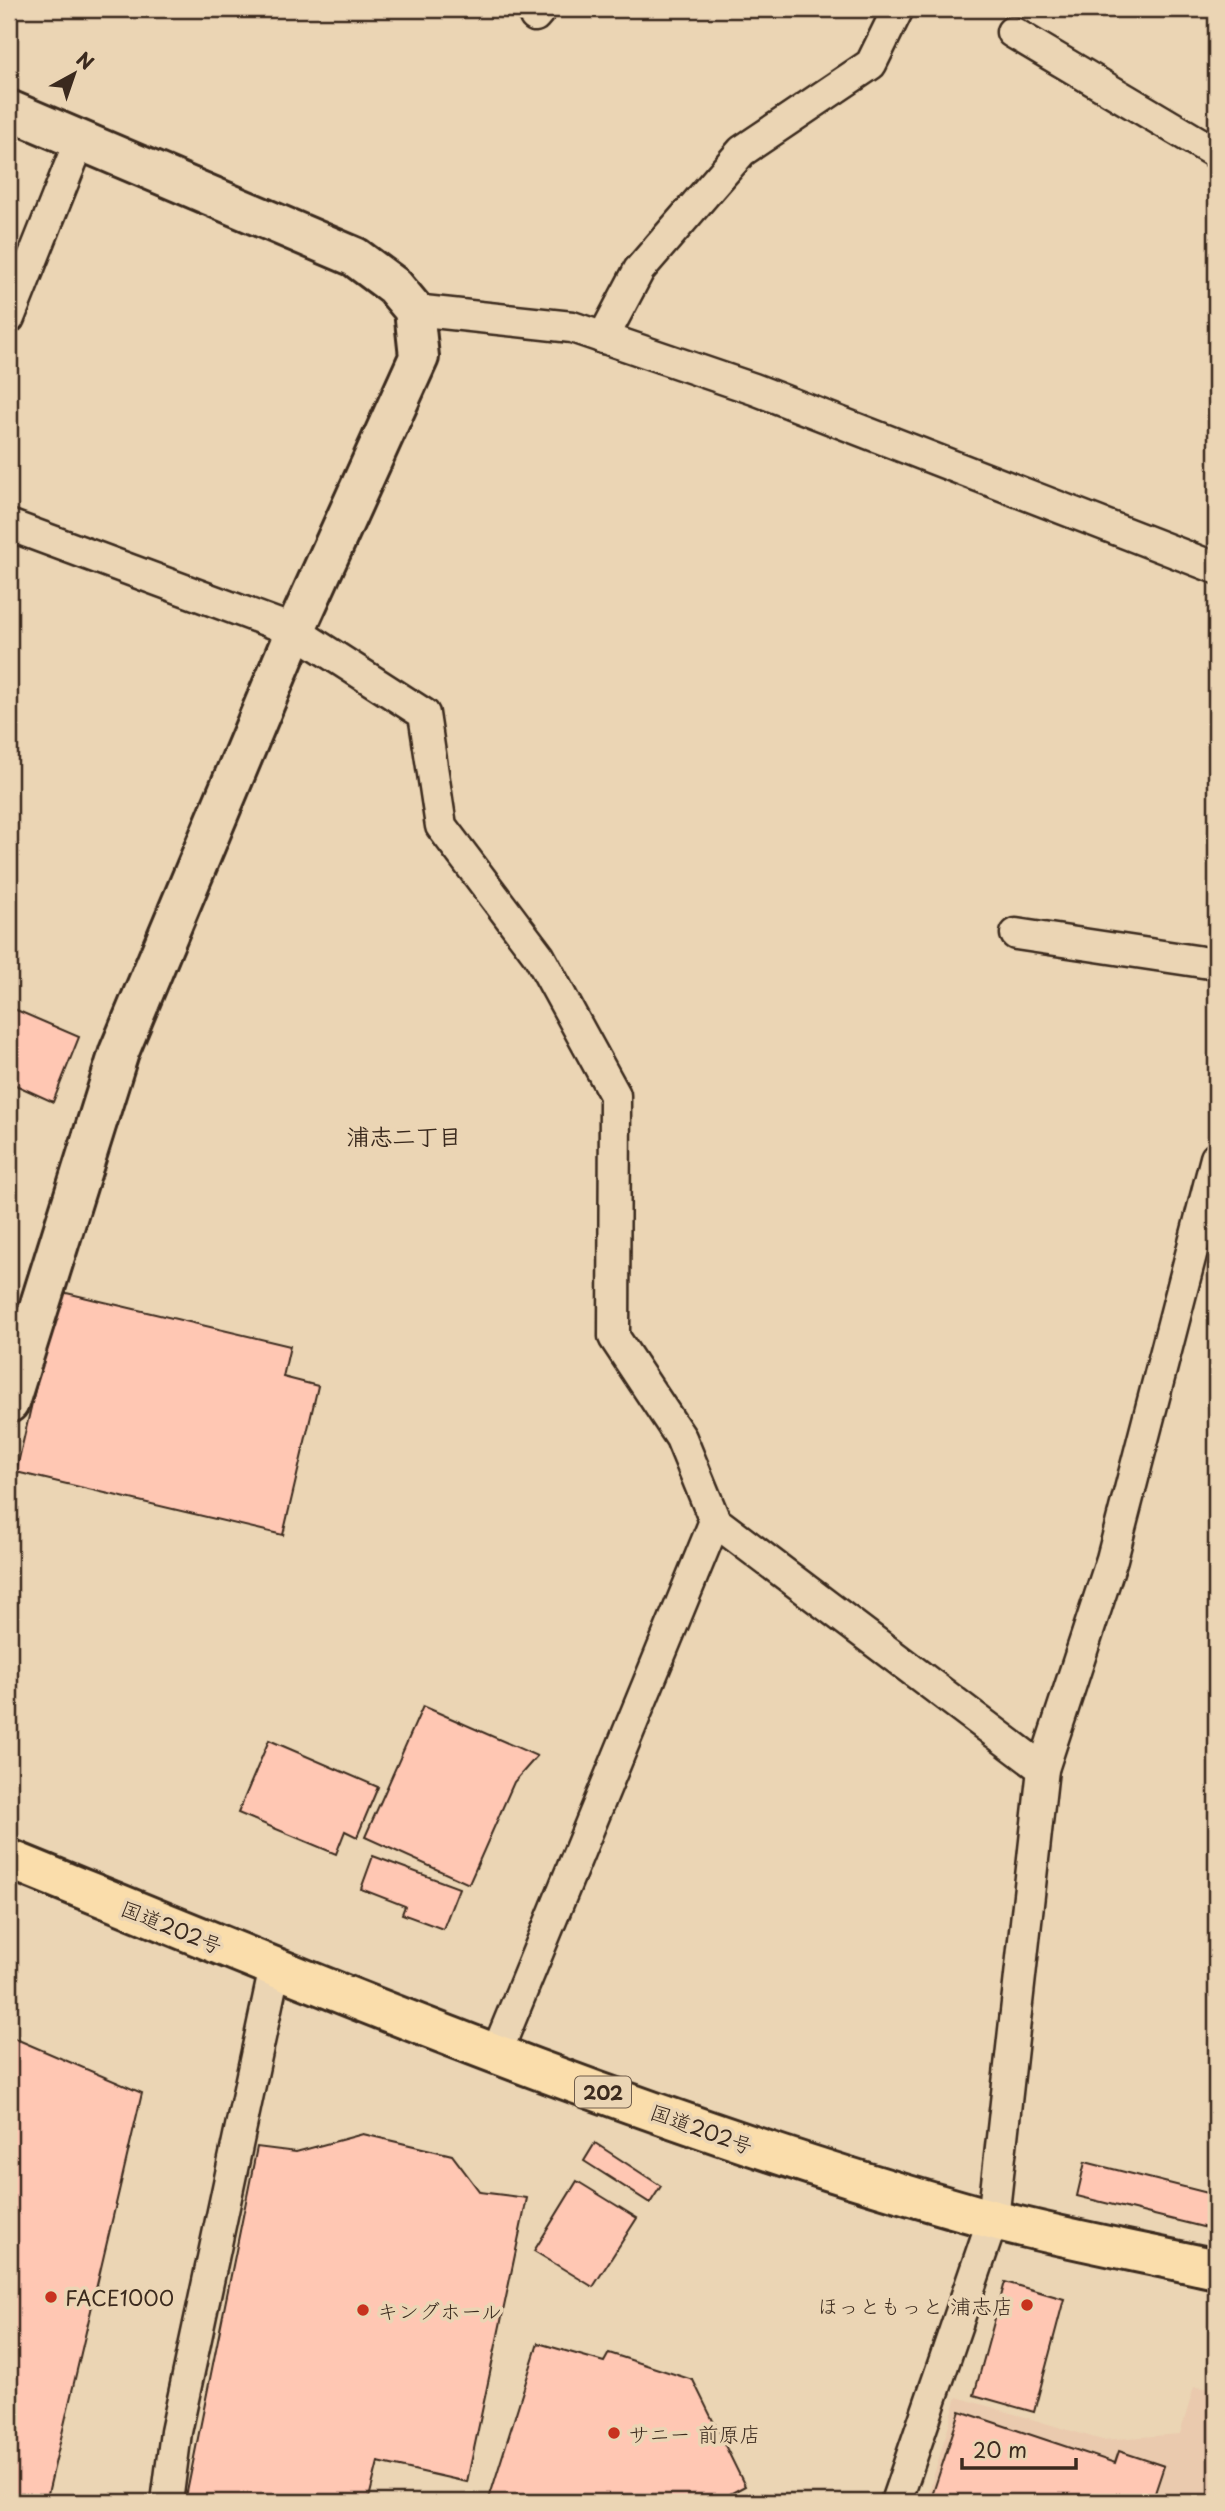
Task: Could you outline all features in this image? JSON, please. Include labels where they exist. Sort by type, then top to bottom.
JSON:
[{"type":"highway","name":"国道202号","points":[[9,1859],[496,2054],[758,2148],[993,2220],[1216,2269]]},
{"type":"street","points":[[603,338],[639,270],[743,151],[871,64],[898,9]]},
{"type":"street","points":[[1012,32],[1216,153]]},
{"type":"street","points":[[9,110],[355,257],[394,286],[414,310],[419,357],[295,631],[119,1052],[16,1351],[9,1403]]},
{"type":"street","points":[[9,318],[79,140]]},
{"type":"street","points":[[414,310],[572,327],[754,389],[1216,568]]},
{"type":"street","points":[[9,526],[295,631],[424,714],[441,826],[539,956],[615,1095],[614,1337],[681,1438],[715,1521],[1044,1769]]},
{"type":"street","points":[[1016,934],[1216,964]]},
{"type":"street","points":[[896,2502],[993,2220],[1044,1769],[1112,1559],[1216,1158]]},
{"type":"street","points":[[496,2054],[715,1521]]},
{"type":"street","points":[[167,2502],[176,2432],[275,1967]]},
{"type":"shaded area","points":[[1194,2387],[1216,2389],[1216,2502],[926,2502],[957,2397],[1102,2440],[1180,2434]]},
{"type":"building","points":[[14,1009],[79,1037],[53,1102],[9,1082],[9,1023]]},
{"type":"building","points":[[58,1291],[290,1346],[283,1377],[318,1386],[283,1535],[16,1472]]},
{"type":"building","points":[[423,1706],[537,1756],[514,1782],[469,1884],[365,1837]]},
{"type":"building","points":[[269,1740],[378,1787],[357,1837],[345,1831],[336,1854],[238,1813]]},
{"type":"building","points":[[373,1856],[459,1888],[443,1929],[402,1914],[405,1906],[361,1889]]},
{"type":"building","name":"FACE1000","points":[[9,2036],[142,2093],[46,2502],[9,2502]]},
{"type":"building","name":"キングホール","points":[[363,2134],[452,2155],[480,2192],[527,2198],[467,2482],[378,2462],[368,2502],[185,2502],[257,2147],[296,2152]]},
{"type":"building","points":[[595,2143],[661,2186],[650,2203],[584,2161]]},
{"type":"building","points":[[1085,2162],[1216,2195],[1211,2229],[1077,2196]]},
{"type":"building","points":[[577,2181],[637,2218],[593,2287],[534,2251]]},
{"type":"building","points":[[1005,2282],[1064,2299],[1034,2412],[974,2395]]},
{"type":"building","name":"サニー 前原店","points":[[538,2343],[604,2362],[609,2353],[693,2380],[745,2486],[730,2494],[734,2502],[488,2502]]},
{"type":"building","points":[[960,2411],[1115,2463],[1119,2451],[1164,2466],[1152,2502],[930,2502]]},
{"type":"place","name":"FACE1000","points":[[51,2297]]},
{"type":"place","name":"ほっともっと 浦志店","points":[[1027,2305]]},
{"type":"place","name":"キングホール","points":[[363,2310]]},
{"type":"place","name":"サニー 前原店","points":[[614,2433]]},
{"type":"district","name":"浦志二丁目","points":[[404,1135]]}]
